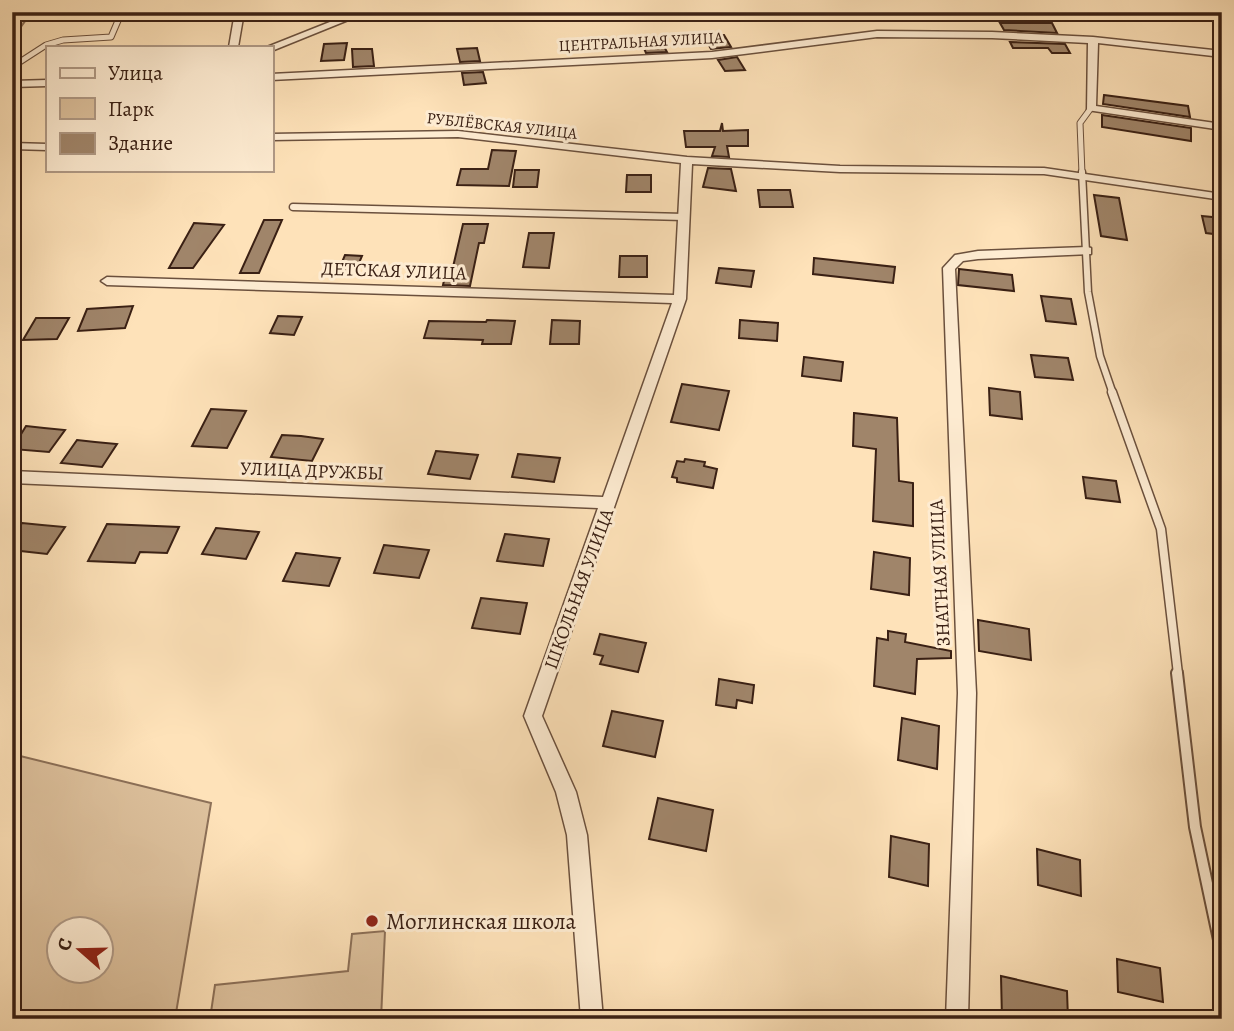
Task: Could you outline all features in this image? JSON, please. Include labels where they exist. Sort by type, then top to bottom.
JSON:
[{"type":"street","points":[[233,46],[240,12]]},
{"type":"street","points":[[273,47],[364,12]]},
{"type":"street","name":"ЦЕНТРАЛЬНАЯ УЛИЦА","points":[[273,76],[712,55],[877,34],[992,35],[1093,40],[1222,54]]},
{"type":"street","points":[[1093,40],[1091,108],[1222,127]]},
{"type":"street","points":[[12,84],[46,83]]},
{"type":"street","name":"РУБЛЁВСКАЯ УЛИЦА","points":[[273,137],[458,134],[687,160],[840,169],[1044,171],[1222,197]]},
{"type":"street","points":[[12,146],[46,147]]},
{"type":"street","name":"ШКОЛЬНАЯ УЛИЦА","points":[[592,1019],[577,835],[566,792],[533,716],[680,299],[687,160]]},
{"type":"street","name":"ЗНАТНАЯ УЛИЦА","points":[[957,1019],[967,693],[949,268],[959,258],[978,255],[1087,251]]},
{"type":"street","name":"ДЕТСКАЯ УЛИЦА","points":[[107,281],[680,299]]},
{"type":"street","name":"УЛИЦА ДРУЖБЫ","points":[[12,477],[610,503]]},
{"type":"lane","points":[[12,67],[46,45],[63,40],[111,37],[120,16]]},
{"type":"lane","points":[[1091,108],[1080,123],[1088,292],[1100,356],[1161,529],[1195,827],[1222,954]]},
{"type":"lane","points":[[293,207],[684,217]]},
{"type":"green space","points":[[12,12],[130,12],[26,20],[12,39]]},
{"type":"green space","points":[[12,754],[211,803],[175,1019],[12,1019]]},
{"type":"green space","points":[[385,931],[381,1019],[210,1019],[215,985],[348,971],[352,934]]},
{"type":"building","points":[[1000,23],[1052,23],[1057,33],[1004,30]]},
{"type":"building","points":[[724,35],[731,47],[711,49],[704,37]]},
{"type":"building","points":[[659,37],[667,52],[646,53],[640,39]]},
{"type":"building","points":[[1010,42],[1065,44],[1070,53],[1052,53],[1048,48],[1013,48]]},
{"type":"building","points":[[347,43],[344,60],[321,61],[324,44]]},
{"type":"building","points":[[477,48],[480,61],[460,62],[457,49]]},
{"type":"building","points":[[352,49],[372,49],[374,66],[353,67]]},
{"type":"building","points":[[737,57],[745,70],[725,71],[718,60]]},
{"type":"building","points":[[483,72],[486,83],[464,85],[462,73]]},
{"type":"building","points":[[1104,95],[1188,106],[1190,117],[1103,104]]},
{"type":"building","points":[[1102,115],[1191,128],[1191,141],[1102,127]]},
{"type":"building","points":[[722,123],[723,131],[748,130],[748,146],[727,146],[729,157],[712,156],[715,147],[686,147],[684,131],[720,131]]},
{"type":"building","points":[[492,150],[516,151],[509,186],[457,185],[461,169],[488,169]]},
{"type":"building","points":[[708,168],[731,169],[736,191],[703,187]]},
{"type":"building","points":[[515,170],[539,170],[537,187],[513,187]]},
{"type":"building","points":[[627,175],[651,175],[651,192],[626,192]]},
{"type":"building","points":[[758,190],[790,190],[793,207],[760,207]]},
{"type":"building","points":[[1094,195],[1119,198],[1127,240],[1101,236]]},
{"type":"building","points":[[1202,216],[1222,218],[1222,235],[1206,233]]},
{"type":"building","points":[[264,220],[282,220],[259,273],[240,273]]},
{"type":"building","points":[[194,223],[224,225],[193,268],[169,268]]},
{"type":"building","points":[[463,224],[488,224],[484,243],[479,243],[470,286],[443,285],[447,267],[453,267]]},
{"type":"building","points":[[529,233],[554,233],[549,268],[523,267]]},
{"type":"building","points":[[345,255],[362,256],[354,275],[337,274]]},
{"type":"building","points":[[620,256],[647,256],[647,277],[619,277]]},
{"type":"building","points":[[814,258],[895,267],[893,283],[813,274]]},
{"type":"building","points":[[719,268],[754,271],[751,287],[716,283]]},
{"type":"building","points":[[959,269],[1012,275],[1014,291],[958,285]]},
{"type":"building","points":[[1041,296],[1071,299],[1076,324],[1046,321]]},
{"type":"building","points":[[133,306],[125,328],[78,331],[87,309]]},
{"type":"building","points":[[278,316],[302,317],[294,335],[270,333]]},
{"type":"building","points":[[36,318],[69,318],[57,339],[23,340]]},
{"type":"building","points":[[552,320],[580,321],[579,344],[550,344]]},
{"type":"building","points":[[740,320],[778,323],[777,341],[739,338]]},
{"type":"building","points":[[429,321],[515,321],[511,344],[424,338]]},
{"type":"building","points":[[1031,355],[1068,358],[1073,380],[1035,377]]},
{"type":"building","points":[[804,357],[843,362],[841,381],[802,376]]},
{"type":"building","points":[[682,384],[729,391],[719,430],[671,422]]},
{"type":"building","points":[[989,388],[1020,392],[1022,419],[990,415]]},
{"type":"building","points":[[211,409],[246,411],[227,448],[192,446]]},
{"type":"building","points":[[854,413],[897,418],[899,481],[913,483],[913,526],[873,521],[876,449],[853,446]]},
{"type":"building","points":[[26,426],[65,430],[49,452],[12,449]]},
{"type":"building","points":[[282,435],[323,439],[312,461],[271,457]]},
{"type":"building","points":[[77,440],[117,444],[102,467],[61,463]]},
{"type":"building","points":[[436,451],[478,455],[470,479],[428,474]]},
{"type":"building","points":[[518,454],[560,458],[554,482],[512,477]]},
{"type":"building","points":[[685,459],[705,462],[704,466],[717,469],[713,488],[677,482],[677,478],[672,477],[677,461],[684,462]]},
{"type":"building","points":[[1083,477],[1116,481],[1120,502],[1086,498]]},
{"type":"building","points":[[22,523],[65,527],[47,554],[12,550],[12,537]]},
{"type":"building","points":[[107,524],[179,527],[167,553],[140,552],[135,563],[88,561]]},
{"type":"building","points":[[216,528],[259,532],[246,559],[202,554]]},
{"type":"building","points":[[505,534],[549,539],[543,566],[497,561]]},
{"type":"building","points":[[384,545],[429,550],[419,578],[374,573]]},
{"type":"building","points":[[874,552],[910,558],[909,595],[871,589]]},
{"type":"building","points":[[296,553],[340,558],[329,586],[283,581]]},
{"type":"building","points":[[481,598],[527,603],[520,634],[472,628]]},
{"type":"building","points":[[978,620],[1029,629],[1031,660],[979,651]]},
{"type":"building","points":[[888,631],[906,634],[905,642],[951,651],[951,658],[917,659],[915,694],[874,686],[877,638],[888,640]]},
{"type":"building","points":[[600,634],[646,643],[638,672],[600,664],[603,656],[594,654]]},
{"type":"building","points":[[719,679],[754,685],[752,703],[737,700],[736,708],[716,705]]},
{"type":"building","points":[[612,711],[663,721],[655,757],[603,746]]},
{"type":"building","points":[[902,718],[939,726],[937,769],[898,760]]},
{"type":"building","points":[[658,798],[713,810],[706,851],[649,839]]},
{"type":"building","points":[[891,836],[929,844],[928,886],[889,877]]},
{"type":"building","points":[[1037,849],[1080,860],[1081,896],[1038,885]]},
{"type":"building","points":[[1117,959],[1160,968],[1163,1002],[1118,992]]},
{"type":"building","points":[[1001,976],[1067,991],[1068,1019],[1002,1019]]},
{"type":"place","name":"Моглинская школа","points":[[372,921]]}]
